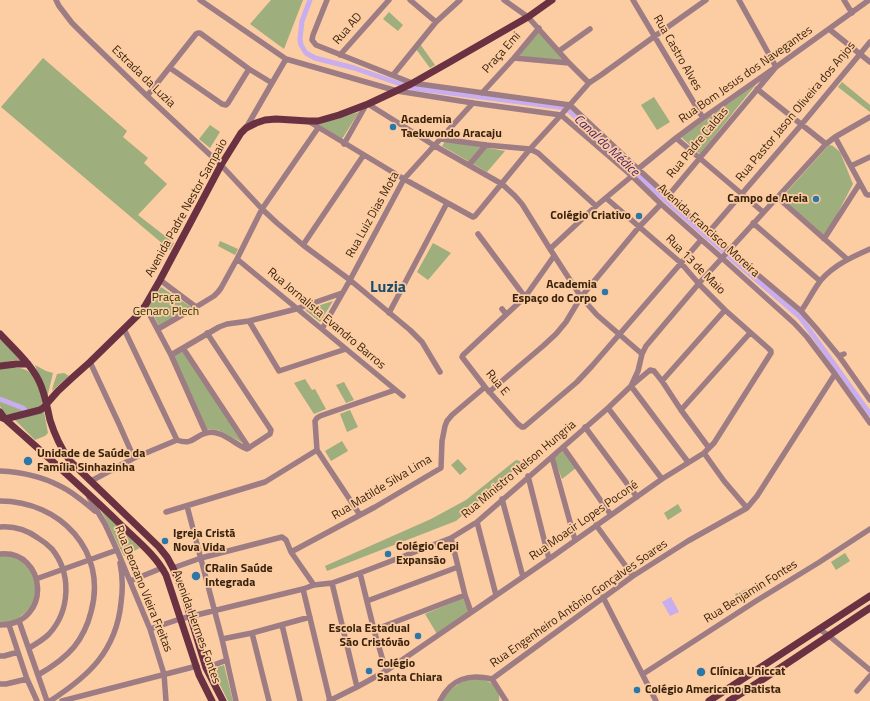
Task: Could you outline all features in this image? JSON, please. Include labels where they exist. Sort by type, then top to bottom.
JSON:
[{"type":"main road","points":[[246,128],[265,120],[276,119],[308,122],[318,121],[367,105],[411,83],[528,17],[552,0]]},
{"type":"main road","name":"Avenida Padre Nestor Sampaio","points":[[3,418],[40,410],[43,408],[137,316],[145,306],[160,280],[221,165],[246,128]]},
{"type":"main road","name":"Avenida Hermes Fontes","points":[[0,334],[28,364],[39,380],[44,393],[50,420],[59,445],[70,461],[159,547],[167,558],[183,592],[206,668],[223,701]]},
{"type":"main road","points":[[0,366],[28,364]]},
{"type":"main road","name":"Avenida Hermes Fontes","points":[[0,412],[3,418],[87,492],[142,545],[162,568],[166,575],[199,675],[212,701]]},
{"type":"main road","points":[[709,701],[870,596]]},
{"type":"main road","points":[[730,701],[767,678],[828,635],[870,608]]},
{"type":"street","name":"Estrada da Luzia","points":[[56,0],[72,23],[221,165],[262,209],[303,245],[350,280],[410,330],[422,342],[440,372]]},
{"type":"street","points":[[200,0],[286,59],[398,90],[473,103],[562,115]]},
{"type":"street","points":[[327,0],[313,35],[312,40],[316,45],[411,83],[570,105]]},
{"type":"street","name":"Rua AD","points":[[340,55],[389,0]]},
{"type":"street","points":[[410,0],[436,22]]},
{"type":"street","points":[[393,75],[436,22],[460,0]]},
{"type":"street","points":[[504,0],[528,17],[588,83]]},
{"type":"street","name":"Rua Castro Alves","points":[[633,0],[703,118]]},
{"type":"street","points":[[308,122],[363,156],[447,203],[472,216],[475,216],[588,83],[602,76],[706,0]]},
{"type":"street","points":[[739,0],[776,67]]},
{"type":"street","points":[[844,0],[852,13]]},
{"type":"street","name":"Rua Bom Jesus dos Navegantes","points":[[638,170],[676,138],[703,118],[869,0]]},
{"type":"street","name":"Praça Emi","points":[[482,93],[539,28]]},
{"type":"street","points":[[559,51],[590,29]]},
{"type":"street","points":[[829,29],[870,62]]},
{"type":"street","points":[[148,96],[198,33],[250,69],[272,82]]},
{"type":"street","name":"Rua Pastor Jason Oliveira dos Anjos","points":[[708,232],[802,124],[870,42]]},
{"type":"street","points":[[514,58],[569,63]]},
{"type":"street","points":[[246,128],[286,59]]},
{"type":"street","name":"Rua Padre Caldas","points":[[668,196],[776,67]]},
{"type":"street","points":[[170,68],[222,104],[226,105],[250,69]]},
{"type":"street","points":[[758,89],[826,144]]},
{"type":"street","name":"Rua Luiz Dias Mota","points":[[322,329],[404,179],[473,103]]},
{"type":"street","points":[[344,144],[367,105],[502,184],[522,204],[581,297],[597,314],[642,354]]},
{"type":"street","name":"Avenida Francisco Moreira","points":[[570,105],[638,170],[729,251],[801,312],[839,356],[870,400]]},
{"type":"street","name":"Avenida Francisco Moreira","points":[[562,115],[632,176],[661,204],[794,323],[807,337],[870,423]]},
{"type":"street","name":"Rua Ministro Nelson Hungria","points":[[632,386],[640,367],[642,354],[650,340],[699,284],[826,144],[835,137],[870,117]]},
{"type":"street","points":[[158,329],[196,307],[218,292],[237,259],[262,209],[318,128]]},
{"type":"street","points":[[835,137],[868,195]]},
{"type":"street","points":[[676,138],[763,212]]},
{"type":"street","points":[[441,139],[486,146],[530,150],[538,153],[596,206]]},
{"type":"street","points":[[469,165],[486,146]]},
{"type":"street","points":[[303,245],[363,156]]},
{"type":"street","points":[[851,166],[870,157]]},
{"type":"street","points":[[550,249],[596,206],[632,176]]},
{"type":"street","points":[[824,239],[860,183]]},
{"type":"street","points":[[777,197],[848,259]]},
{"type":"street","name":"Rua 13 de Maio","points":[[606,198],[681,263],[699,284],[725,310],[768,348]]},
{"type":"street","points":[[389,313],[447,203]]},
{"type":"street","points":[[487,389],[543,346],[556,334],[566,322],[581,297],[639,227],[661,204]]},
{"type":"street","points":[[753,223],[820,281]]},
{"type":"street","points":[[478,234],[525,297],[554,256]]},
{"type":"street","points":[[619,334],[701,240]]},
{"type":"street","points":[[801,312],[820,281],[831,270],[848,259],[870,249]]},
{"type":"street","name":"Rua Jornalista Evandro Barros","points":[[237,259],[403,396]]},
{"type":"street","points":[[160,280],[196,307]]},
{"type":"street","points":[[171,355],[207,333],[226,324],[249,321],[296,309],[342,293]]},
{"type":"street","name":"Rua E","points":[[525,297],[504,312],[462,357],[487,389],[522,427],[524,427],[577,382],[619,334]]},
{"type":"street","points":[[145,306],[171,355],[206,433]]},
{"type":"street","points":[[709,448],[662,381],[725,310]]},
{"type":"street","points":[[249,321],[279,371],[346,349]]},
{"type":"street","points":[[124,329],[177,440]]},
{"type":"street","points":[[91,481],[134,458],[177,440],[185,442],[194,440],[206,433],[218,434],[247,449],[270,434],[271,430],[207,333]]},
{"type":"street","points":[[681,410],[750,333]]},
{"type":"street","points":[[183,348],[249,448]]},
{"type":"street","name":"Rua Moacir Lopes Poconé","points":[[329,701],[386,671],[709,448],[771,353],[768,348]]},
{"type":"street","points":[[839,356],[844,354]]},
{"type":"street","points":[[90,362],[134,458]]},
{"type":"street","name":"Rua Ministro Nelson Hungria","points":[[150,629],[180,619],[314,585],[332,582],[360,573],[451,538],[477,522],[650,370],[654,371],[662,381]]},
{"type":"street","name":"Rua Engenheiro Antônio Gonçalves Soares","points":[[492,679],[633,576],[688,541],[747,508],[757,496],[835,374]]},
{"type":"street","points":[[632,386],[688,462]]},
{"type":"street","name":"Rua Matilde Silva Lima","points":[[291,552],[376,507],[440,468],[442,441],[447,421],[487,389]]},
{"type":"street","points":[[360,515],[318,450],[315,421],[320,416],[396,390]]},
{"type":"street","points":[[608,408],[662,479]]},
{"type":"street","points":[[585,428],[637,497]]},
{"type":"street","points":[[563,447],[611,515]]},
{"type":"street","points":[[166,512],[265,482],[318,450]]},
{"type":"street","points":[[704,452],[724,481],[747,508]]},
{"type":"street","points":[[552,457],[576,540]]},
{"type":"street","points":[[0,471],[15,472],[38,477],[60,486],[80,499],[98,514]]},
{"type":"street","points":[[528,476],[549,559]]},
{"type":"street","name":"Rua Deozano Vieira Freitas","points":[[87,492],[118,551],[150,629],[164,674],[166,701]]},
{"type":"street","points":[[502,499],[522,577]]},
{"type":"street","points":[[0,501],[12,501],[29,504],[45,510],[59,519],[83,544],[90,560],[94,575],[95,590],[93,605],[83,634],[64,658],[38,675]]},
{"type":"street","points":[[187,506],[222,639],[236,701]]},
{"type":"street","points":[[477,522],[496,595]]},
{"type":"street","points":[[596,526],[633,576]]},
{"type":"street","points":[[0,527],[19,529],[33,534],[46,544],[56,555],[63,569],[66,581],[65,604],[55,626],[48,635],[29,648]]},
{"type":"street","name":"Rua Benjamin Fontes","points":[[643,674],[870,530]]},
{"type":"street","points":[[173,568],[201,558],[282,537],[286,540],[291,552],[314,585]]},
{"type":"street","points":[[451,538],[465,595],[471,612]]},
{"type":"street","points":[[36,579],[118,551],[123,589],[117,628],[109,645],[88,672],[69,689],[50,701]]},
{"type":"street","points":[[0,554],[12,555],[20,558],[27,564],[33,570],[38,588],[37,598],[27,615],[19,621],[9,625],[0,625]]},
{"type":"street","points":[[367,601],[458,567]]},
{"type":"street","points":[[130,581],[162,568]]},
{"type":"street","points":[[360,573],[386,671]]},
{"type":"street","points":[[332,582],[357,687]]},
{"type":"street","points":[[303,589],[329,701]]},
{"type":"street","points":[[374,630],[465,595]]},
{"type":"street","points":[[603,597],[656,701]]},
{"type":"street","points":[[222,639],[252,633],[310,617]]},
{"type":"street","points":[[19,621],[38,675],[45,701]]},
{"type":"street","points":[[9,625],[27,679],[37,701]]},
{"type":"street","points":[[282,625],[300,701]]},
{"type":"street","points":[[819,629],[870,670]]},
{"type":"street","points":[[252,633],[269,701]]},
{"type":"street","points":[[0,656],[18,652]]},
{"type":"street","points":[[206,668],[227,660]]},
{"type":"street","points":[[62,701],[196,666]]},
{"type":"street","points":[[857,691],[870,676]]},
{"type":"street","points":[[440,701],[444,693],[451,685],[466,678],[478,677],[492,679],[506,701]]},
{"type":"street","points":[[0,684],[27,679]]},
{"type":"street","points":[[501,693],[502,701]]},
{"type":"green space","points":[[271,0],[303,0],[284,49],[250,24]]},
{"type":"green space","points":[[389,12],[403,25],[398,31],[383,19]]},
{"type":"green space","points":[[539,31],[564,61],[518,57]]},
{"type":"green space","points":[[420,44],[435,65],[430,68],[416,49]]},
{"type":"green space","points":[[43,58],[127,131],[123,137],[148,158],[144,163],[167,184],[138,215],[174,243],[170,250],[1,107]]},
{"type":"green space","points":[[842,82],[870,105],[870,112],[838,87]]},
{"type":"green space","points":[[757,83],[700,154],[681,137]]},
{"type":"green space","points":[[654,97],[670,122],[657,130],[641,105]]},
{"type":"green space","points":[[359,112],[342,139],[318,124]]},
{"type":"green space","points":[[210,125],[220,132],[210,148],[199,139]]},
{"type":"green space","points":[[446,140],[505,151],[487,172],[442,146]]},
{"type":"green space","points":[[829,145],[833,146],[840,152],[853,184],[824,239],[781,198]]},
{"type":"green space","points":[[220,241],[238,249],[235,255],[218,246]]},
{"type":"green space","points":[[433,243],[451,253],[428,280],[417,272]]},
{"type":"green space","name":"Praça Genaro Plech","points":[[161,287],[191,307],[159,326],[149,306]]},
{"type":"green space","points":[[333,301],[320,322],[305,310]]},
{"type":"green space","points":[[0,337],[21,360],[0,363]]},
{"type":"green space","points":[[183,349],[247,445],[218,430],[206,429],[171,355]]},
{"type":"green space","points":[[35,365],[53,373],[47,398]]},
{"type":"green space","points":[[12,367],[24,369],[30,373],[34,378],[43,402],[39,407],[32,410],[5,415],[0,406],[0,369]]},
{"type":"green space","points":[[64,373],[69,376],[52,391],[57,374]]},
{"type":"green space","points":[[305,379],[312,390],[315,389],[326,409],[314,414],[294,383]]},
{"type":"green space","points":[[344,382],[354,400],[346,403],[336,385]]},
{"type":"green space","points":[[350,410],[358,427],[347,432],[340,414]]},
{"type":"green space","points":[[44,412],[48,433],[45,436],[35,440],[15,420]]},
{"type":"green space","points":[[342,441],[348,451],[331,461],[325,451]]},
{"type":"green space","points":[[563,451],[576,468],[562,479],[554,458]]},
{"type":"green space","points":[[458,459],[467,469],[460,475],[451,465]]},
{"type":"green space","points":[[516,460],[520,461],[521,464],[456,521],[327,571],[325,566],[431,519],[466,500]]},
{"type":"green space","points":[[678,504],[682,511],[668,520],[664,513]]},
{"type":"green space","points":[[101,510],[140,548],[124,556]]},
{"type":"green space","points":[[845,553],[850,561],[836,570],[831,562]]},
{"type":"green space","points":[[0,555],[9,555],[20,560],[29,568],[35,578],[35,599],[30,609],[13,622],[0,624]]},
{"type":"green space","points":[[749,588],[753,596],[739,602],[735,594]]},
{"type":"green space","points":[[463,598],[469,613],[437,634],[425,614]]},
{"type":"green space","points":[[224,665],[233,701],[228,701],[212,669]]},
{"type":"green space","points":[[474,677],[492,684],[498,690],[499,701],[443,701],[447,692],[460,683]]},
{"type":"shaded area","points":[[671,597],[679,612],[670,616],[662,602]]},
{"type":"waterway","name":"Canal do Médice","points":[[310,0],[302,21],[300,39],[301,45],[306,53],[315,58],[354,68],[412,88],[566,108],[637,175],[800,317],[870,414]]},
{"type":"waterway","points":[[0,399],[25,410]]},
{"type":"place","name":"Academia Taekwondo Aracaju","points":[[393,127]]},
{"type":"place","name":"Campo de Areia","points":[[816,199]]},
{"type":"place","name":"Colégio Criativo","points":[[639,216]]},
{"type":"place","name":"Academia Espaço do Corpo","points":[[605,292]]},
{"type":"place","name":"Unidade de Saúde da Família Sinhazinha","points":[[28,461]]},
{"type":"place","name":"Igreja Cristã Nova Vida","points":[[165,541]]},
{"type":"place","name":"Colégio Cepi Expansão","points":[[388,554]]},
{"type":"place","name":"CRalin Saúde Integrada","points":[[196,576]]},
{"type":"place","name":"Escola Estadual São Cristóvão","points":[[418,636]]},
{"type":"place","name":"Colégio Santa Chiara","points":[[369,671]]},
{"type":"place","name":"Clínica Uniccat","points":[[701,672]]},
{"type":"place","name":"Colégio Americano Batista","points":[[637,690]]},
{"type":"district","name":"Luzia","points":[[388,288]]}]
